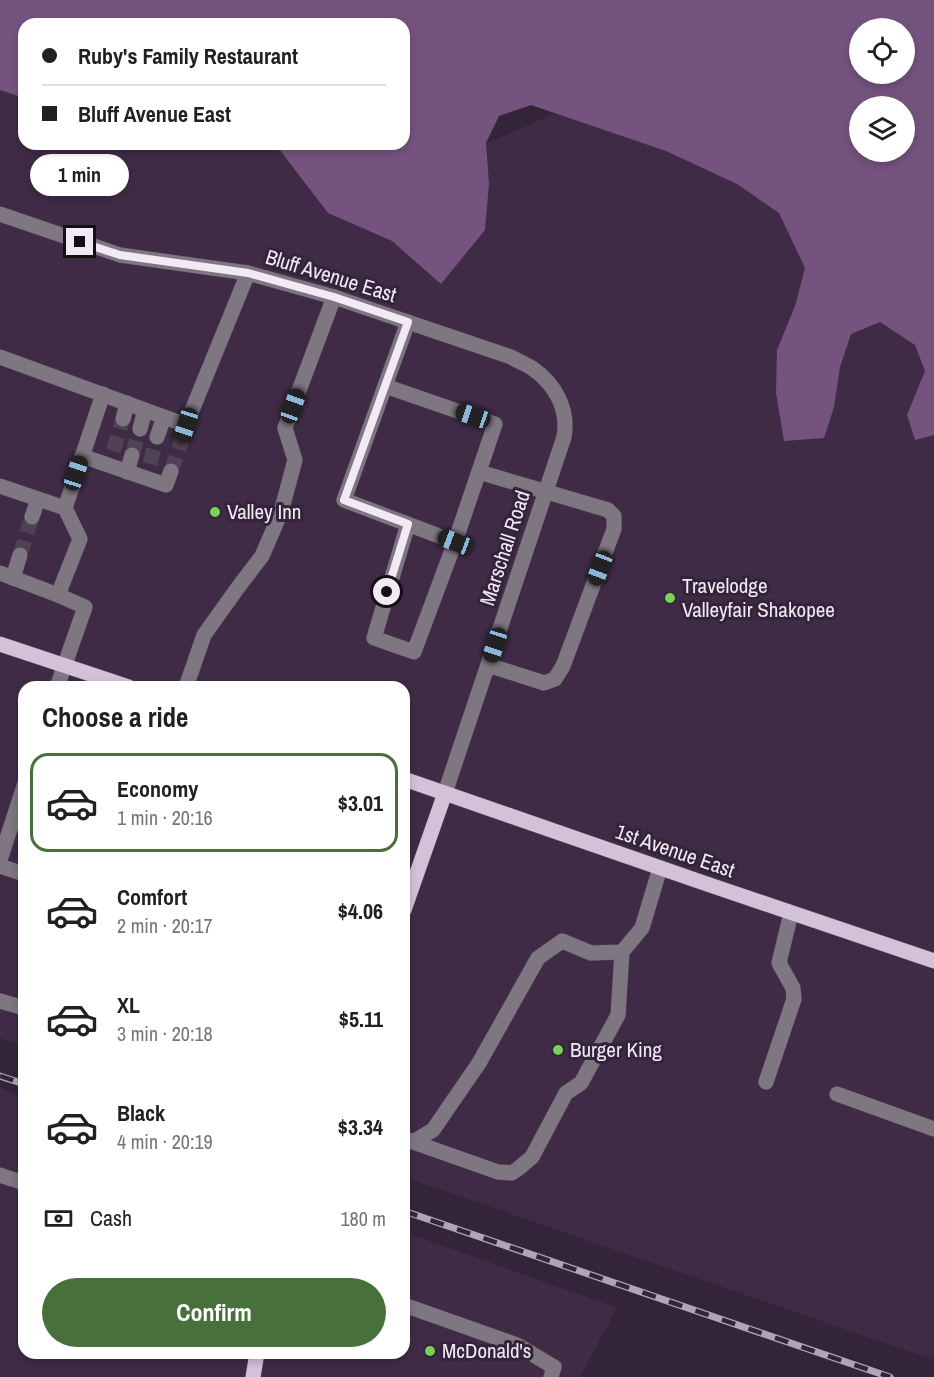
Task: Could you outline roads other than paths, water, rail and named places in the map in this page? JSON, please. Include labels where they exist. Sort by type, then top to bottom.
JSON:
[{"type":"main road","points":[[0,644],[111,681]]},
{"type":"main road","name":"1st Avenue East","points":[[410,781],[934,961]]},
{"type":"main road","name":"Marschall Road","points":[[410,893],[446,793]]},
{"type":"main road","points":[[253,1377],[256,1359]]},
{"type":"street","name":"Bluff Avenue East","points":[[0,214],[120,255],[248,273],[334,297],[511,357],[532,368],[548,383],[562,403],[565,418],[564,437]]},
{"type":"street","points":[[0,357],[164,417],[184,432],[248,273]]},
{"type":"street","points":[[188,681],[204,635],[262,556],[281,512],[295,460],[285,428],[334,297]]},
{"type":"street","points":[[408,322],[344,500],[455,542]]},
{"type":"street","points":[[385,386],[495,423],[455,542],[414,652],[374,638],[408,524]]},
{"type":"street","points":[[64,508],[103,394]]},
{"type":"street","points":[[123,418],[127,403]]},
{"type":"street","points":[[140,429],[145,410]]},
{"type":"street","points":[[158,437],[164,417]]},
{"type":"street","name":"Marschall Road","points":[[446,793],[564,437]]},
{"type":"street","points":[[127,472],[132,455]]},
{"type":"street","points":[[82,456],[110,458],[127,472],[148,471],[166,485],[171,471]]},
{"type":"street","points":[[479,472],[608,510],[615,516],[614,529],[563,666],[555,679],[544,683],[488,665]]},
{"type":"street","points":[[1,489],[64,508],[80,539],[58,595]]},
{"type":"street","points":[[32,517],[38,499]]},
{"type":"street","points":[[20,555],[7,575],[85,607],[59,681]]},
{"type":"street","points":[[0,860],[18,804]]},
{"type":"street","points":[[0,866],[18,872]]},
{"type":"street","points":[[410,1141],[498,1172],[512,1173],[532,1157],[566,1093],[581,1083],[618,1015],[622,951],[642,928],[660,868]]},
{"type":"street","points":[[766,1082],[794,999],[793,988],[779,963],[791,913]]},
{"type":"street","points":[[410,1139],[433,1130],[479,1063],[538,958],[562,941],[591,952],[622,951]]},
{"type":"street","points":[[0,1000],[18,1006]]},
{"type":"street","points":[[837,1094],[934,1130]]},
{"type":"street","points":[[0,1175],[18,1181]]},
{"type":"street","points":[[410,1307],[517,1345],[555,1367],[551,1377]]},
{"type":"tunnel","points":[[113,451],[123,419]]},
{"type":"tunnel","points":[[132,455],[140,429]]},
{"type":"tunnel","points":[[150,464],[157,437]]},
{"type":"tunnel","points":[[171,471],[182,439]]},
{"type":"tunnel","points":[[20,555],[32,517]]},
{"type":"railway","points":[[0,1076],[18,1082]]},
{"type":"railway","points":[[410,1213],[890,1377]]},
{"type":"place","name":"Valley Inn","points":[[215,512]]},
{"type":"place","name":"Travelodge Valleyfair Shakopee","points":[[670,598]]},
{"type":"place","name":"Burger King","points":[[558,1050]]},
{"type":"place","name":"McDonald's","points":[[430,1351]]}]
